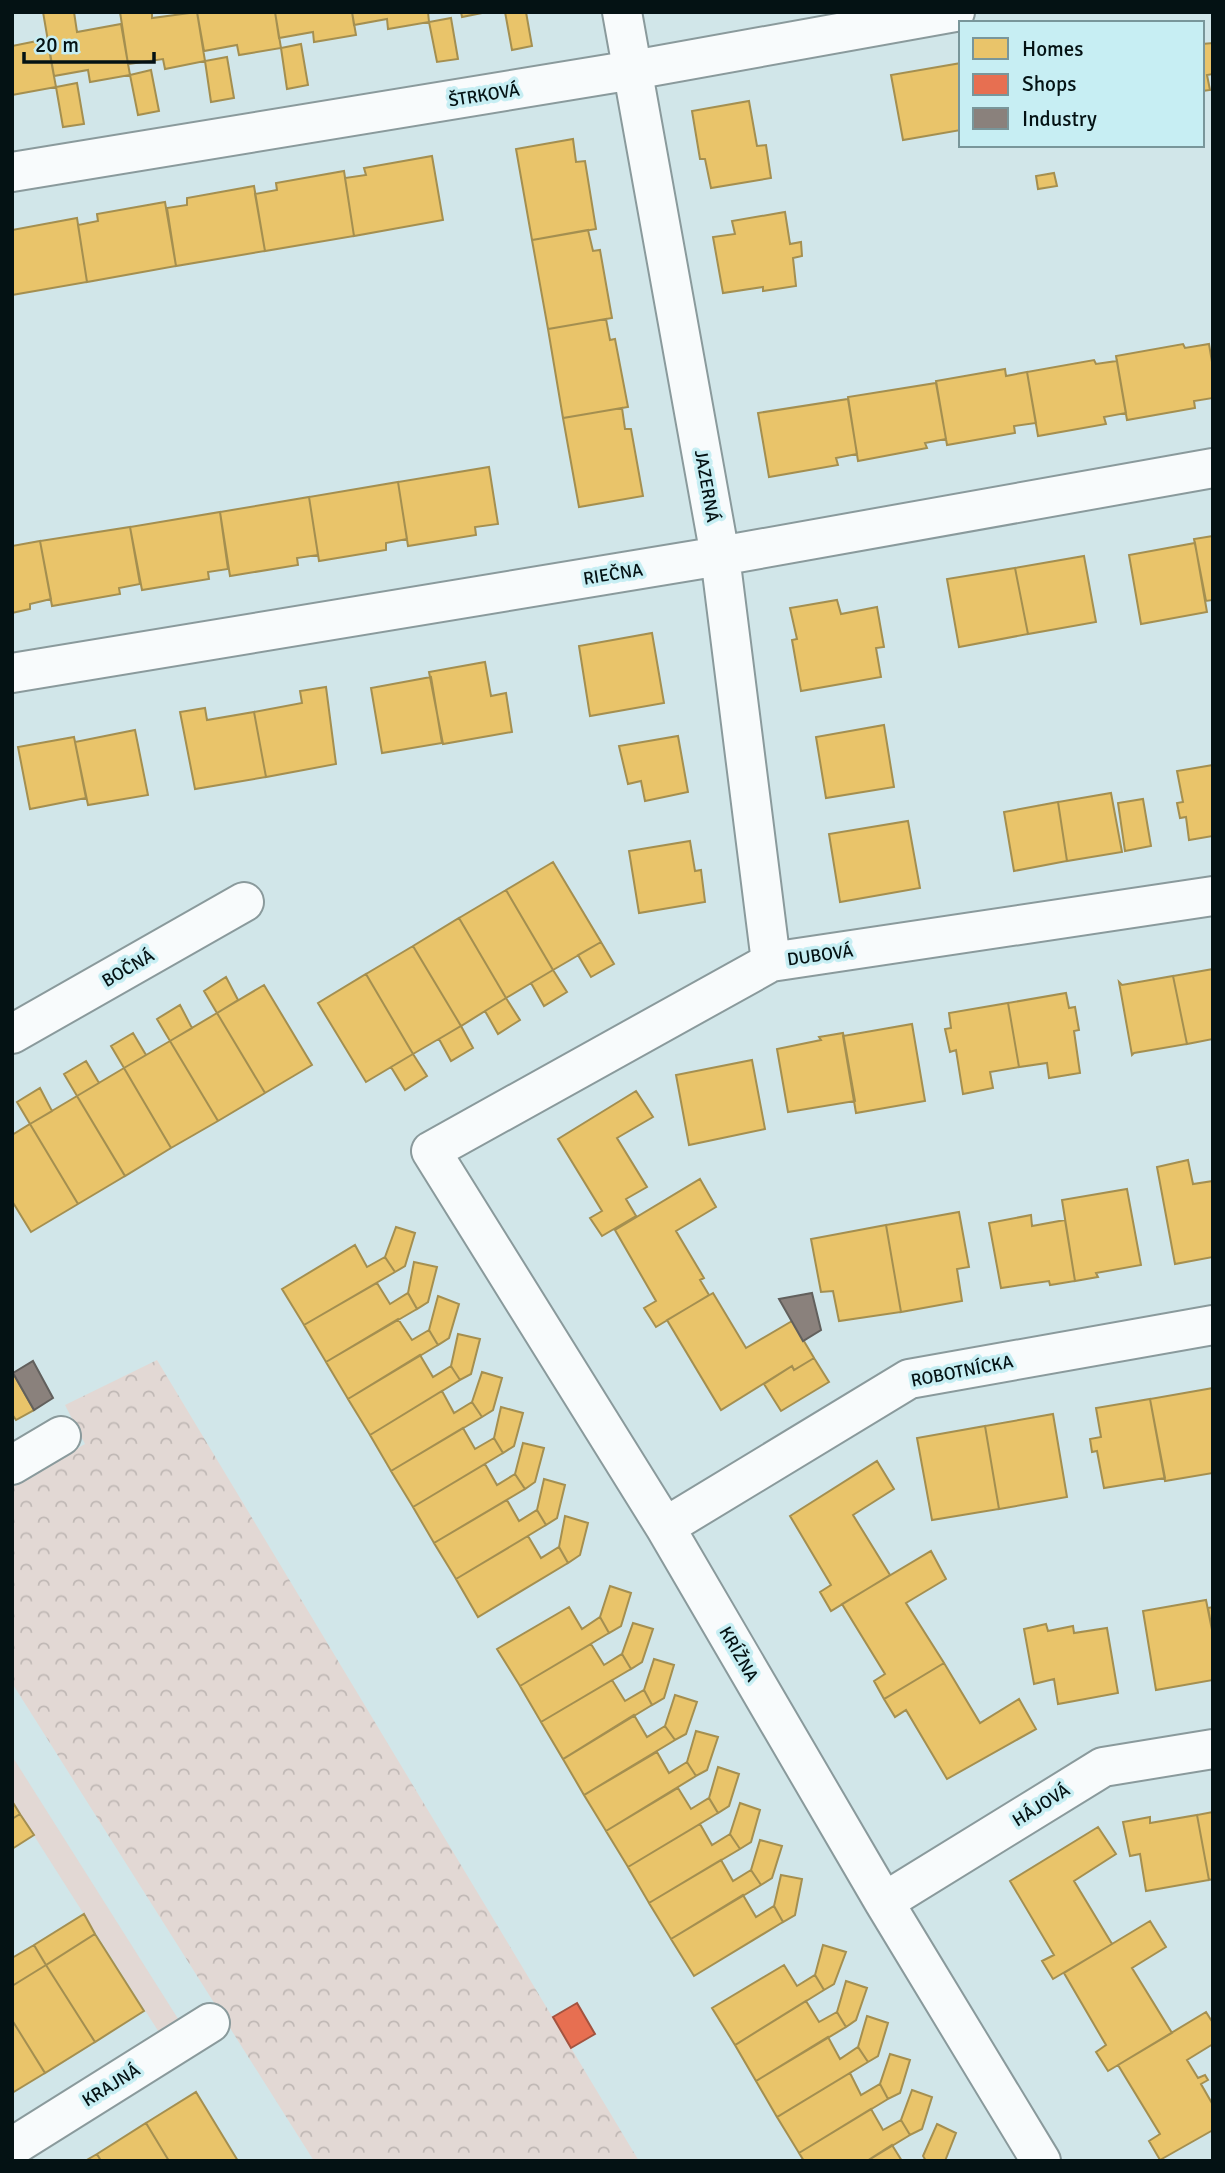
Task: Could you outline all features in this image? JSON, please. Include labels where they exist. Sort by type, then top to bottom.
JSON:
[{"type":"street","name":"JAZERNÁ","points":[[622,12],[720,556],[771,962]]},
{"type":"street","name":"ŠTRKOVÁ","points":[[12,172],[633,70],[954,12]]},
{"type":"street","name":"RIEČNA","points":[[12,673],[720,556],[1213,468]]},
{"type":"street","name":"DUBOVÁ","points":[[431,1151],[771,962],[1213,897]]},
{"type":"street","name":"BOČNÁ","points":[[12,1034],[244,902]]},
{"type":"street","name":"KRÍŽNA","points":[[431,1151],[665,1528],[884,1902],[1041,2161]]},
{"type":"street","name":"ROBOTNÍCKA","points":[[665,1528],[909,1379],[1213,1325]]},
{"type":"street","points":[[12,1465],[61,1436]]},
{"type":"street","name":"HÁJOVÁ","points":[[884,1902],[1103,1768],[1213,1749]]},
{"type":"street","name":"KRAJNÁ","points":[[12,2147],[210,2023]]},
{"type":"green space","points":[[157,1360],[639,2161],[314,2161],[12,1683],[12,1486],[85,1444],[65,1405]]},
{"type":"green space","points":[[12,1756],[182,2025],[162,2037],[12,1801]]},
{"type":"building: Homes","points":[[43,12],[74,12],[77,32],[121,24],[130,75],[90,82],[88,70],[54,76]]},
{"type":"building: Homes","points":[[120,12],[152,12],[152,18],[197,12],[205,61],[165,69],[163,59],[128,64]]},
{"type":"building: Homes","points":[[197,12],[275,12],[281,48],[239,55],[237,45],[204,51]]},
{"type":"building: Homes","points":[[275,12],[352,12],[356,35],[314,42],[313,32],[279,38]]},
{"type":"building: Homes","points":[[352,12],[428,12],[429,22],[388,29],[387,19],[354,25]]},
{"type":"building: Homes","points":[[461,12],[487,12],[462,17]]},
{"type":"building: Homes","points":[[505,12],[526,12],[532,46],[512,50]]},
{"type":"building: Homes","points":[[451,18],[458,59],[437,62],[429,22]]},
{"type":"building: Homes","points":[[47,39],[56,87],[12,95],[12,46]]},
{"type":"building: Homes","points":[[1213,43],[1213,74],[1207,75],[1210,90],[1204,91],[1204,44]]},
{"type":"building: Homes","points":[[301,44],[308,85],[287,89],[281,48]]},
{"type":"building: Homes","points":[[227,57],[234,98],[211,102],[205,61]]},
{"type":"building: Homes","points":[[959,63],[959,130],[903,140],[891,75]]},
{"type":"building: Homes","points":[[151,70],[159,111],[138,115],[130,75]]},
{"type":"building: Homes","points":[[77,83],[84,124],[63,127],[56,87]]},
{"type":"building: Homes","points":[[749,101],[757,146],[766,145],[771,178],[711,188],[705,159],[700,159],[692,111]]},
{"type":"building: Homes","points":[[573,139],[576,162],[585,161],[596,229],[532,240],[516,149]]},
{"type":"building: Homes","points":[[432,156],[443,220],[354,236],[345,178],[366,175],[364,168]]},
{"type":"building: Homes","points":[[344,171],[354,236],[265,251],[255,194],[277,190],[276,183]]},
{"type":"building: Homes","points":[[1054,173],[1057,186],[1038,189],[1036,176]]},
{"type":"building: Homes","points":[[254,186],[265,251],[176,266],[167,208],[187,205],[187,198]]},
{"type":"building: Homes","points":[[165,202],[176,266],[87,282],[78,225],[98,221],[97,214]]},
{"type":"building: Homes","points":[[785,212],[790,244],[801,242],[802,256],[793,258],[796,286],[763,291],[763,287],[723,293],[713,237],[735,234],[732,221]]},
{"type":"building: Homes","points":[[77,218],[87,282],[12,295],[12,230]]},
{"type":"building: Homes","points":[[588,230],[593,251],[600,250],[612,318],[548,329],[532,240]]},
{"type":"building: Homes","points":[[606,319],[610,340],[615,339],[628,407],[563,418],[548,329]]},
{"type":"building: Homes","points":[[1183,344],[1185,348],[1209,344],[1213,368],[1213,398],[1194,401],[1195,408],[1127,420],[1116,356]]},
{"type":"building: Homes","points":[[1094,360],[1096,364],[1117,361],[1126,413],[1104,417],[1106,424],[1038,436],[1027,372]]},
{"type":"building: Homes","points":[[1005,369],[1006,376],[1027,372],[1036,423],[1014,426],[1015,433],[947,445],[936,381]]},
{"type":"building: Homes","points":[[936,383],[946,439],[925,443],[927,448],[858,461],[848,397]]},
{"type":"building: Homes","points":[[848,399],[857,454],[836,458],[838,465],[769,477],[758,413]]},
{"type":"building: Homes","points":[[622,408],[625,429],[631,429],[643,496],[579,507],[563,418]]},
{"type":"building: Homes","points":[[489,467],[498,524],[475,527],[476,535],[408,546],[398,482]]},
{"type":"building: Homes","points":[[398,482],[407,539],[386,543],[386,550],[319,561],[309,497]]},
{"type":"building: Homes","points":[[309,497],[318,555],[297,558],[298,565],[230,576],[220,512]]},
{"type":"building: Homes","points":[[220,512],[228,569],[208,572],[209,579],[142,590],[130,527]]},
{"type":"building: Homes","points":[[130,527],[140,584],[119,588],[120,594],[52,606],[40,541]]},
{"type":"building: Homes","points":[[1213,536],[1213,600],[1206,601],[1194,539]]},
{"type":"building: Homes","points":[[40,541],[51,599],[30,604],[30,609],[12,613],[12,546]]},
{"type":"building: Homes","points":[[1195,543],[1207,612],[1141,624],[1129,555]]},
{"type":"building: Homes","points":[[1084,556],[1096,622],[1028,634],[1015,568]]},
{"type":"building: Homes","points":[[1015,568],[1028,634],[959,647],[947,579]]},
{"type":"building: Homes","points":[[837,600],[841,614],[877,607],[884,647],[876,648],[881,677],[801,691],[792,640],[797,639],[790,608]]},
{"type":"building: Homes","points":[[652,633],[664,703],[590,716],[579,646]]},
{"type":"building: Homes","points":[[485,662],[491,696],[506,693],[512,732],[443,744],[429,672]]},
{"type":"building: Homes","points":[[431,677],[442,743],[382,753],[371,688]]},
{"type":"building: Homes","points":[[326,687],[336,764],[266,777],[254,712],[302,703],[300,691]]},
{"type":"building: Homes","points":[[205,708],[207,720],[254,712],[266,777],[195,789],[180,712]]},
{"type":"building: Homes","points":[[884,725],[894,787],[826,798],[816,737]]},
{"type":"building: Homes","points":[[135,730],[148,795],[88,805],[75,742]]},
{"type":"building: Homes","points":[[678,736],[688,792],[645,801],[641,781],[628,784],[619,746]]},
{"type":"building: Homes","points":[[74,737],[86,798],[30,809],[18,747]]},
{"type":"building: Homes","points":[[1213,765],[1213,836],[1189,840],[1186,817],[1180,818],[1177,803],[1183,802],[1177,771]]},
{"type":"building: Homes","points":[[1111,793],[1122,852],[1067,861],[1058,802]]},
{"type":"building: Homes","points":[[1143,799],[1151,846],[1125,851],[1118,803]]},
{"type":"building: Homes","points":[[1058,802],[1067,861],[1014,871],[1004,812]]},
{"type":"building: Homes","points":[[908,821],[920,888],[840,902],[829,834]]},
{"type":"building: Homes","points":[[690,841],[695,871],[701,870],[705,902],[639,913],[629,851]]},
{"type":"building: Homes","points":[[553,862],[601,942],[553,970],[506,890]]},
{"type":"building: Homes","points":[[506,890],[553,970],[506,998],[459,918]]},
{"type":"building: Homes","points":[[459,918],[506,998],[461,1026],[413,946]]},
{"type":"building: Homes","points":[[601,942],[614,964],[591,977],[578,955]]},
{"type":"building: Homes","points":[[413,946],[461,1026],[413,1054],[366,974]]},
{"type":"building: Homes","points":[[1213,969],[1213,1039],[1187,1044],[1173,976]]},
{"type":"building: Homes","points":[[553,970],[567,992],[544,1006],[531,983]]},
{"type":"building: Homes","points":[[366,974],[413,1054],[366,1082],[318,1003]]},
{"type":"building: Homes","points":[[1173,976],[1187,1044],[1132,1055],[1119,982],[1122,985]]},
{"type":"building: Homes","points":[[226,977],[238,1000],[217,1013],[204,991]]},
{"type":"building: Homes","points":[[264,985],[312,1065],[265,1093],[217,1013]]},
{"type":"building: Homes","points":[[1066,993],[1069,1008],[1075,1007],[1079,1030],[1074,1031],[1080,1073],[1049,1078],[1047,1063],[1019,1067],[1008,1003]]},
{"type":"building: Homes","points":[[506,998],[520,1020],[498,1034],[485,1011]]},
{"type":"building: Homes","points":[[1008,1003],[1019,1067],[990,1072],[993,1088],[963,1094],[956,1050],[950,1052],[945,1029],[951,1028],[949,1013]]},
{"type":"building: Homes","points":[[180,1005],[192,1028],[170,1041],[157,1019]]},
{"type":"building: Homes","points":[[217,1013],[265,1093],[218,1121],[170,1041]]},
{"type":"building: Homes","points":[[912,1024],[925,1101],[856,1113],[843,1036]]},
{"type":"building: Homes","points":[[461,1026],[473,1048],[451,1061],[439,1039]]},
{"type":"building: Homes","points":[[133,1033],[146,1055],[124,1068],[111,1046]]},
{"type":"building: Homes","points":[[843,1033],[855,1101],[788,1112],[777,1049]]},
{"type":"building: Homes","points":[[170,1041],[218,1121],[171,1148],[124,1068]]},
{"type":"building: Homes","points":[[413,1054],[427,1076],[405,1090],[391,1067]]},
{"type":"building: Homes","points":[[752,1060],[765,1129],[689,1145],[676,1075]]},
{"type":"building: Homes","points":[[86,1061],[99,1083],[77,1096],[64,1074]]},
{"type":"building: Homes","points":[[124,1068],[171,1148],[125,1176],[77,1096]]},
{"type":"building: Homes","points":[[40,1088],[52,1111],[30,1124],[17,1102]]},
{"type":"building: Homes","points":[[636,1091],[653,1117],[617,1138],[647,1187],[626,1199],[636,1216],[602,1236],[590,1218],[602,1211],[558,1139]]},
{"type":"building: Homes","points":[[77,1096],[125,1176],[78,1204],[30,1124]]},
{"type":"building: Homes","points":[[30,1124],[78,1204],[31,1232],[12,1201],[12,1135]]},
{"type":"building: Homes","points":[[1188,1160],[1193,1184],[1213,1181],[1213,1257],[1175,1264],[1157,1167]]},
{"type":"building: Homes","points":[[700,1179],[716,1207],[676,1231],[704,1278],[700,1280],[709,1295],[656,1327],[644,1308],[656,1301],[615,1230]]},
{"type":"building: Homes","points":[[1127,1189],[1141,1265],[1096,1273],[1098,1277],[1075,1281],[1062,1200]]},
{"type":"building: Homes","points":[[959,1212],[969,1267],[957,1269],[962,1301],[901,1312],[886,1225]]},
{"type":"building: Homes","points":[[1031,1215],[1032,1226],[1065,1220],[1075,1281],[1050,1285],[1049,1281],[1001,1288],[989,1223]]},
{"type":"building: Homes","points":[[886,1225],[901,1312],[839,1321],[833,1291],[821,1292],[811,1239]]},
{"type":"building: Homes","points":[[396,1227],[415,1233],[405,1266],[395,1272],[385,1257]]},
{"type":"building: Homes","points":[[355,1245],[367,1267],[385,1257],[395,1272],[304,1325],[282,1289]]},
{"type":"building: Homes","points":[[414,1262],[437,1267],[428,1302],[417,1309],[408,1293]]},
{"type":"building: Homes","points":[[377,1283],[390,1304],[408,1293],[417,1309],[326,1362],[304,1325]]},
{"type":"building: Homes","points":[[713,1293],[746,1348],[792,1321],[814,1358],[794,1370],[792,1366],[721,1410],[667,1320]]},
{"type":"building: Homes","points":[[438,1296],[459,1304],[449,1338],[438,1345],[429,1330]]},
{"type":"building: Homes","points":[[398,1319],[412,1340],[429,1330],[438,1345],[348,1399],[326,1362]]},
{"type":"building: Homes","points":[[458,1334],[480,1339],[471,1374],[460,1380],[451,1366]]},
{"type":"building: Homes","points":[[420,1355],[433,1377],[451,1366],[460,1380],[370,1435],[348,1399]]},
{"type":"building: Homes","points":[[814,1358],[829,1382],[781,1411],[764,1384],[792,1366],[794,1370]]},
{"type":"building: Homes","points":[[482,1372],[502,1378],[493,1410],[482,1417],[472,1402]]},
{"type":"building: Homes","points":[[13,1373],[34,1410],[16,1420],[12,1414]]},
{"type":"building: Homes","points":[[1213,1388],[1213,1473],[1165,1481],[1150,1399]]},
{"type":"building: Homes","points":[[442,1391],[454,1413],[472,1402],[482,1417],[391,1471],[370,1435]]},
{"type":"building: Homes","points":[[1150,1399],[1165,1478],[1104,1488],[1097,1451],[1092,1452],[1090,1439],[1101,1437],[1096,1408]]},
{"type":"building: Homes","points":[[501,1407],[523,1413],[514,1446],[503,1453],[494,1438]]},
{"type":"building: Homes","points":[[1053,1414],[1067,1497],[999,1509],[985,1426]]},
{"type":"building: Homes","points":[[985,1426],[999,1509],[932,1520],[917,1438]]},
{"type":"building: Homes","points":[[463,1428],[475,1449],[494,1438],[503,1453],[413,1507],[391,1471]]},
{"type":"building: Homes","points":[[523,1443],[544,1448],[535,1482],[525,1489],[515,1474]]},
{"type":"building: Homes","points":[[877,1461],[894,1489],[853,1515],[890,1575],[831,1611],[820,1592],[831,1585],[790,1516]]},
{"type":"building: Homes","points":[[485,1464],[497,1485],[515,1474],[525,1489],[434,1543],[413,1507]]},
{"type":"building: Homes","points":[[544,1479],[565,1485],[557,1518],[546,1525],[537,1510]]},
{"type":"building: Homes","points":[[507,1500],[519,1521],[537,1510],[546,1525],[456,1579],[434,1543]]},
{"type":"building: Homes","points":[[565,1516],[588,1523],[580,1555],[568,1563],[559,1547]]},
{"type":"building: Homes","points":[[528,1536],[541,1558],[559,1547],[568,1563],[478,1617],[456,1579]]},
{"type":"building: Homes","points":[[931,1551],[946,1579],[906,1603],[944,1663],[884,1699],[874,1681],[885,1674],[842,1604]]},
{"type":"building: Homes","points":[[610,1586],[631,1593],[621,1626],[609,1633],[600,1617]]},
{"type":"building: Homes","points":[[1206,1600],[1213,1635],[1213,1680],[1156,1690],[1143,1611]]},
{"type":"building: Homes","points":[[569,1607],[582,1629],[600,1617],[609,1633],[520,1686],[497,1649]]},
{"type":"building: Homes","points":[[1213,1607],[1213,1635],[1208,1608]]},
{"type":"building: Homes","points":[[633,1623],[653,1629],[642,1662],[631,1669],[622,1654]]},
{"type":"building: Homes","points":[[1046,1624],[1048,1631],[1073,1626],[1074,1633],[1107,1628],[1118,1693],[1058,1704],[1054,1679],[1034,1684],[1024,1629]]},
{"type":"building: Homes","points":[[591,1644],[604,1665],[622,1654],[631,1669],[541,1722],[520,1686]]},
{"type":"building: Homes","points":[[654,1659],[674,1665],[664,1698],[652,1705],[644,1690]]},
{"type":"building: Homes","points":[[944,1663],[980,1723],[1019,1699],[1036,1729],[947,1779],[906,1710],[895,1717],[884,1699]]},
{"type":"building: Homes","points":[[612,1680],[625,1701],[644,1690],[652,1705],[563,1759],[541,1722]]},
{"type":"building: Homes","points":[[675,1695],[697,1702],[686,1734],[675,1740],[665,1726]]},
{"type":"building: Homes","points":[[634,1715],[647,1737],[665,1726],[675,1740],[584,1795],[563,1759]]},
{"type":"building: Homes","points":[[696,1731],[718,1737],[707,1770],[696,1776],[687,1762]]},
{"type":"building: Homes","points":[[657,1752],[669,1773],[687,1762],[696,1776],[606,1831],[584,1795]]},
{"type":"building: Homes","points":[[718,1767],[739,1774],[729,1806],[718,1813],[709,1798]]},
{"type":"building: Homes","points":[[678,1788],[691,1809],[709,1798],[718,1813],[628,1867],[606,1831]]},
{"type":"building: Homes","points":[[12,1801],[20,1814],[12,1819]]},
{"type":"building: Homes","points":[[740,1803],[760,1810],[751,1842],[740,1849],[730,1834]]},
{"type":"building: Homes","points":[[1213,1812],[1213,1879],[1209,1880],[1197,1815]]},
{"type":"building: Homes","points":[[20,1814],[34,1835],[12,1849],[12,1819]]},
{"type":"building: Homes","points":[[1197,1815],[1209,1880],[1146,1891],[1140,1854],[1130,1856],[1123,1822],[1150,1817],[1150,1823]]},
{"type":"building: Homes","points":[[700,1824],[712,1845],[730,1834],[740,1849],[649,1903],[628,1867]]},
{"type":"building: Homes","points":[[1098,1827],[1116,1854],[1074,1881],[1112,1944],[1053,1979],[1042,1961],[1054,1955],[1010,1881]]},
{"type":"building: Homes","points":[[760,1840],[782,1846],[772,1878],[761,1885],[751,1870]]},
{"type":"building: Homes","points":[[721,1860],[733,1881],[751,1870],[761,1885],[671,1939],[649,1903]]},
{"type":"building: Homes","points":[[781,1875],[802,1879],[795,1915],[783,1922],[774,1906]]},
{"type":"building: Homes","points":[[743,1895],[756,1917],[774,1906],[783,1922],[694,1976],[671,1939]]},
{"type":"building: Homes","points":[[84,1914],[95,1934],[46,1965],[34,1945]]},
{"type":"building: Homes","points":[[1150,1921],[1166,1947],[1132,1968],[1172,2033],[1108,2071],[1096,2052],[1106,2045],[1064,1973]]},
{"type":"building: Homes","points":[[95,1934],[144,2011],[95,2042],[46,1965]]},
{"type":"building: Homes","points":[[34,1945],[46,1965],[12,1986],[12,1958]]},
{"type":"building: Homes","points":[[823,1945],[846,1952],[834,1984],[824,1990],[815,1975]]},
{"type":"building: Homes","points":[[46,1965],[95,2042],[45,2073],[12,2020],[12,1986]]},
{"type":"building: Homes","points":[[784,1965],[797,1986],[815,1975],[824,1990],[735,2045],[712,2008]]},
{"type":"building: Homes","points":[[846,1981],[867,1988],[856,2020],[846,2027],[837,2012]]},
{"type":"building: Homes","points":[[806,2001],[819,2022],[837,2012],[846,2027],[756,2081],[735,2045]]},
{"type":"building: Homes","points":[[1206,2012],[1213,2023],[1213,2044],[1187,2060],[1198,2078],[1205,2075],[1208,2080],[1201,2084],[1213,2105],[1213,2130],[1160,2160],[1149,2141],[1160,2134],[1118,2065]]},
{"type":"building: Homes","points":[[867,2016],[888,2023],[878,2056],[868,2062],[858,2047]]},
{"type":"building: Homes","points":[[12,2020],[45,2073],[12,2093]]},
{"type":"building: Homes","points":[[828,2037],[840,2059],[858,2047],[868,2062],[777,2117],[756,2081]]},
{"type":"building: Homes","points":[[890,2054],[910,2060],[900,2093],[888,2099],[880,2084]]},
{"type":"building: Homes","points":[[850,2073],[861,2095],[880,2084],[888,2099],[799,2153],[777,2117]]},
{"type":"building: Homes","points":[[912,2090],[932,2097],[922,2129],[910,2135],[901,2120]]},
{"type":"building: Homes","points":[[196,2092],[238,2161],[169,2161],[146,2123]]},
{"type":"building: Homes","points":[[871,2109],[883,2130],[901,2120],[910,2135],[867,2161],[804,2161],[799,2153]]},
{"type":"building: Homes","points":[[146,2123],[169,2161],[101,2161],[97,2154]]},
{"type":"building: Homes","points":[[937,2124],[956,2133],[945,2161],[926,2161],[923,2156]]},
{"type":"building: Homes","points":[[892,2145],[902,2161],[867,2161]]},
{"type":"building: Homes","points":[[97,2154],[101,2161],[85,2161]]},
{"type":"building: Shops","points":[[577,2003],[595,2034],[571,2048],[553,2017]]},
{"type":"building: Industry","points":[[812,1293],[821,1330],[803,1341],[779,1299]]},
{"type":"building: Industry","points":[[33,1361],[53,1398],[34,1410],[13,1373]]}]
